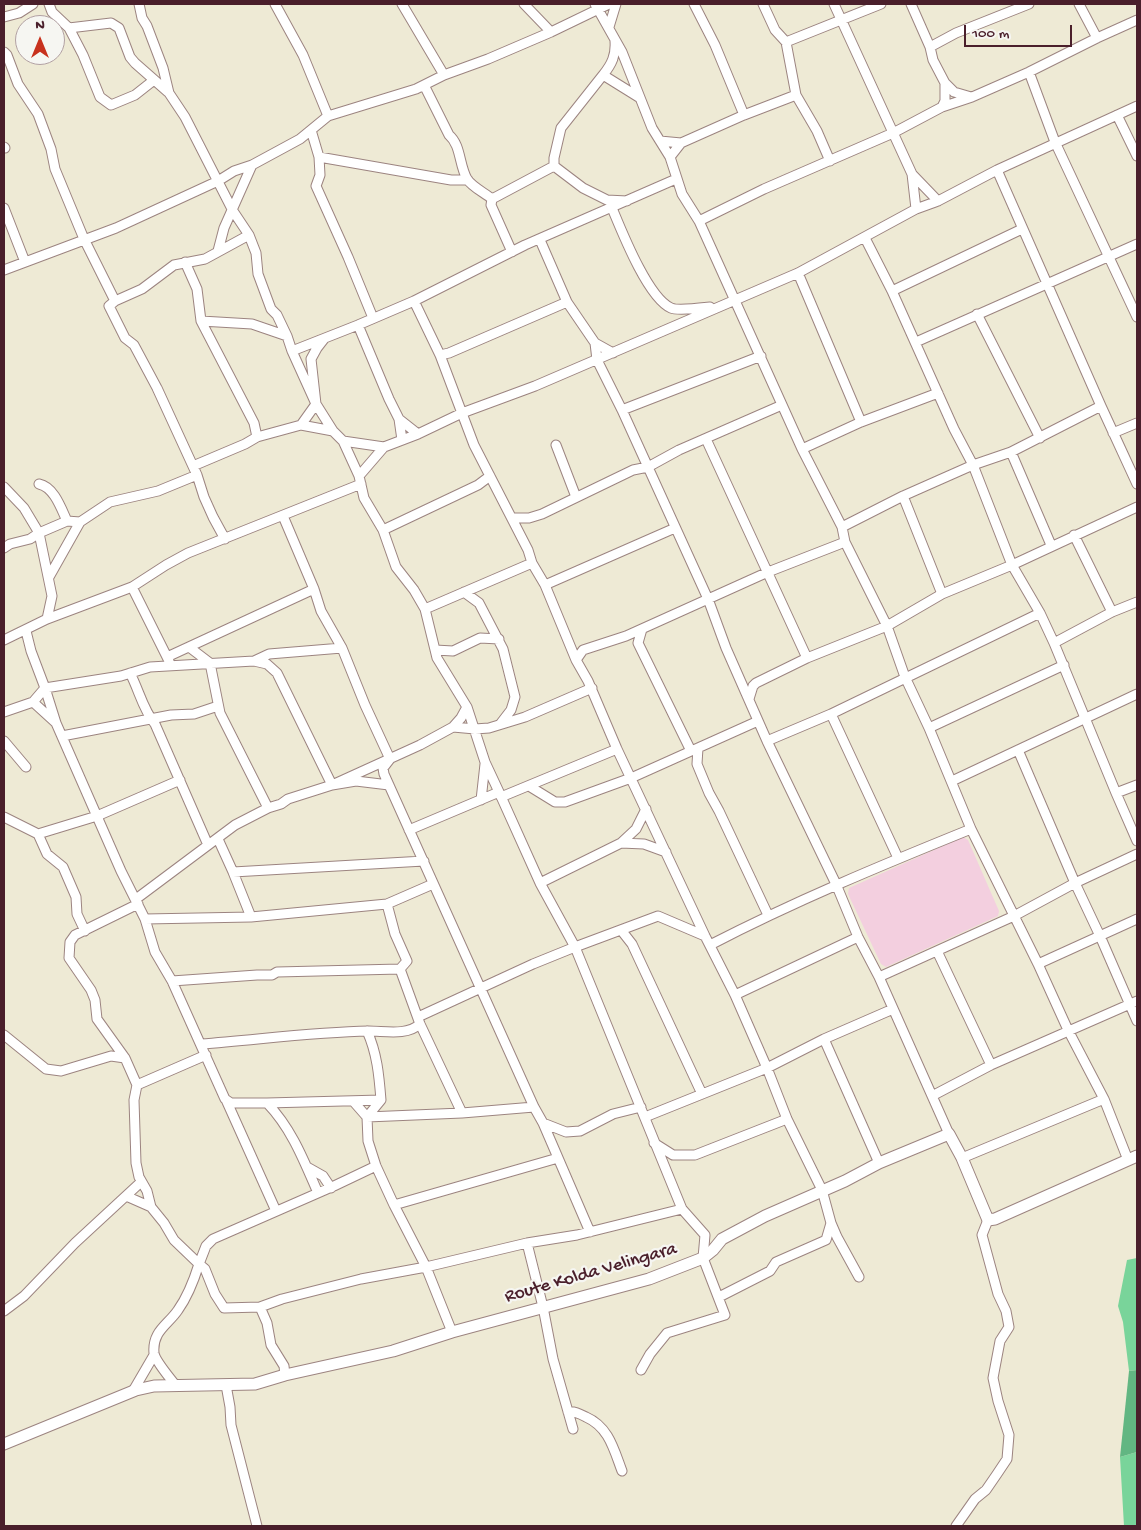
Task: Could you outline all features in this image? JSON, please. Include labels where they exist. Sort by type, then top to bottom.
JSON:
[{"type":"main road","name":"Route Kolda Velingara","points":[[4,1444],[133,1391],[154,1386],[255,1384],[285,1375],[393,1351],[452,1332],[649,1279],[703,1258],[722,1240],[739,1229],[822,1190],[846,1181],[879,1163],[949,1134]]},
{"type":"main road","points":[[949,1134],[962,1158],[988,1220],[995,1219],[1132,1158]]},
{"type":"street","points":[[4,17],[19,14],[33,4]]},
{"type":"street","points":[[49,4],[52,12],[69,28],[83,55],[100,97],[111,106],[135,95],[154,80]]},
{"type":"street","points":[[139,4],[142,18],[147,26],[163,68],[169,93]]},
{"type":"street","points":[[274,4],[303,56],[328,116]]},
{"type":"street","points":[[402,4],[444,75]]},
{"type":"street","points":[[524,4],[551,32]]},
{"type":"street","points":[[4,270],[116,228],[218,181],[234,171],[252,165],[300,139],[328,116],[424,85],[444,75],[488,59],[551,32],[597,7],[609,4]]},
{"type":"street","points":[[609,26],[616,4]]},
{"type":"street","points":[[694,4],[715,45],[744,115]]},
{"type":"street","points":[[763,4],[775,30],[786,42],[796,94],[830,161]]},
{"type":"street","points":[[834,4],[843,20],[912,174],[916,209]]},
{"type":"street","points":[[786,42],[881,4]]},
{"type":"street","points":[[911,4],[934,60],[946,83],[954,92],[972,97]]},
{"type":"street","points":[[930,47],[956,33],[1029,4]]},
{"type":"street","points":[[1079,4],[1097,38]]},
{"type":"street","points":[[597,7],[622,52],[652,128],[670,157],[682,194],[699,221],[802,449],[842,527],[846,542],[887,626],[905,678],[952,780],[971,829],[1132,1158]]},
{"type":"street","points":[[699,221],[764,189],[893,133],[942,107],[972,97],[1029,72],[1137,20]]},
{"type":"street","points":[[69,28],[112,23],[119,28],[130,57],[169,93],[186,117],[233,210],[249,235],[256,253],[258,274],[271,309],[287,336],[292,352],[316,404],[333,432],[342,441],[360,480],[364,498],[383,530],[396,567],[414,590],[425,609],[435,650],[446,674],[467,707],[485,762],[540,883],[575,947],[682,1209],[705,1235],[703,1258],[725,1315],[667,1333],[650,1354],[641,1370]]},
{"type":"street","points":[[554,166],[554,158],[562,128],[611,65],[616,50],[615,40]]},
{"type":"street","points":[[4,52],[7,55],[18,84],[38,114],[58,175],[84,239],[115,301]]},
{"type":"street","points":[[1029,72],[1055,142],[1137,317]]},
{"type":"street","points":[[603,75],[640,98]]},
{"type":"street","points":[[942,107],[945,101],[946,83]]},
{"type":"street","points":[[424,85],[450,135],[455,140],[468,180],[492,199]]},
{"type":"street","points":[[670,157],[681,143],[796,94]]},
{"type":"street","points":[[342,441],[384,447],[418,434],[462,413],[535,386],[597,360],[798,272],[865,238],[916,209],[938,201],[996,170],[1137,106]]},
{"type":"street","points":[[1117,115],[1137,156]]},
{"type":"street","points":[[311,130],[318,157],[320,175],[316,186],[373,318]]},
{"type":"street","points":[[660,141],[681,143]]},
{"type":"street","points":[[318,157],[451,180],[468,180]]},
{"type":"street","points":[[218,250],[224,228],[252,165]]},
{"type":"street","points":[[492,199],[554,166]]},
{"type":"street","points":[[554,166],[583,188],[608,200],[628,201]]},
{"type":"street","points":[[996,170],[1048,284],[1100,406],[1137,484]]},
{"type":"street","points":[[912,174],[938,201]]},
{"type":"street","points":[[292,352],[414,301],[512,252],[676,179]]},
{"type":"street","points":[[492,199],[491,205],[512,252]]},
{"type":"street","points":[[4,208],[25,262]]},
{"type":"street","points":[[612,208],[634,259],[658,299],[672,309],[716,307]]},
{"type":"street","points":[[892,291],[1022,229]]},
{"type":"street","points":[[225,539],[204,497],[197,475],[157,388],[134,345],[125,338],[110,306],[115,301],[142,289],[174,265],[205,259],[218,250],[249,235]]},
{"type":"street","points":[[865,238],[916,342],[954,429],[973,465],[1012,564],[1040,613],[1064,665],[1137,841]]},
{"type":"street","points":[[540,240],[567,302],[595,343],[613,353]]},
{"type":"street","points":[[916,342],[1137,244]]},
{"type":"street","points":[[185,262],[197,289],[201,321],[254,423],[256,437]]},
{"type":"street","points":[[798,272],[861,422]]},
{"type":"street","points":[[414,301],[440,354],[474,445],[545,585],[576,660],[592,688],[617,749],[705,936],[735,995],[787,1119],[822,1190],[831,1223],[859,1277]]},
{"type":"street","points":[[440,354],[450,353],[567,302]]},
{"type":"street","points":[[977,314],[1040,438]]},
{"type":"street","points":[[201,321],[252,324],[287,336]]},
{"type":"street","points":[[358,325],[399,419],[402,440]]},
{"type":"street","points":[[301,425],[316,404],[311,359],[324,339]]},
{"type":"street","points":[[595,343],[597,360],[622,410],[708,599],[726,648],[758,721],[836,884],[949,1134]]},
{"type":"street","points":[[622,410],[761,356]]},
{"type":"street","points":[[802,449],[861,422],[938,394]]},
{"type":"street","points":[[512,518],[529,518],[542,514],[633,470],[648,467],[679,450],[782,405]]},
{"type":"street","points":[[842,527],[973,465],[1011,452],[1100,406]]},
{"type":"street","points":[[399,419],[418,434]]},
{"type":"street","points":[[1114,434],[1137,423]]},
{"type":"street","points":[[193,466],[245,444],[256,437],[301,425],[333,432]]},
{"type":"street","points":[[706,439],[807,658]]},
{"type":"street","points":[[556,445],[576,497]]},
{"type":"street","points":[[4,640],[26,631],[47,619],[132,587],[188,553],[283,516],[360,480],[384,447]]},
{"type":"street","points":[[1011,452],[1051,545]]},
{"type":"street","points":[[49,577],[80,522],[110,502],[158,491],[197,475]]},
{"type":"street","points":[[383,530],[478,485],[490,476]]},
{"type":"street","points":[[39,484],[45,485],[52,493],[68,521]]},
{"type":"street","points":[[478,485],[495,488]]},
{"type":"street","points":[[4,487],[24,508],[39,533],[52,596],[47,619]]},
{"type":"street","points":[[904,496],[942,594]]},
{"type":"street","points":[[749,699],[753,686],[756,683],[807,658],[887,626],[942,594],[1137,507]]},
{"type":"street","points":[[283,516],[314,589],[321,612],[342,648],[365,705],[390,759]]},
{"type":"street","points":[[4,548],[10,544],[30,539],[39,533],[68,521],[80,522]]},
{"type":"street","points":[[545,585],[675,528]]},
{"type":"street","points":[[1074,535],[1112,612]]},
{"type":"street","points":[[576,660],[583,650],[626,636],[768,572],[846,542]]},
{"type":"street","points":[[425,609],[532,562]]},
{"type":"street","points":[[478,602],[483,583]]},
{"type":"street","points":[[132,587],[169,661]]},
{"type":"street","points":[[4,712],[33,702],[46,688],[130,673],[169,661],[189,647],[314,589]]},
{"type":"street","points":[[464,592],[478,602],[503,649],[515,697],[511,710],[502,723]]},
{"type":"street","points":[[1054,643],[1112,612],[1137,602]]},
{"type":"street","points":[[767,741],[831,714],[1040,613]]},
{"type":"street","points":[[485,637],[491,628]]},
{"type":"street","points":[[638,643],[642,629]]},
{"type":"street","points":[[26,631],[31,652],[46,688],[56,723],[121,871],[145,919],[155,952],[172,981],[276,1211]]},
{"type":"street","points":[[626,636],[638,643],[691,751],[708,794],[719,811],[768,915]]},
{"type":"street","points":[[435,650],[453,651],[474,640],[485,637],[498,638]]},
{"type":"street","points":[[189,647],[210,663],[220,713],[268,808]]},
{"type":"street","points":[[254,661],[269,654],[342,648]]},
{"type":"street","points":[[267,664],[269,654]]},
{"type":"street","points":[[169,661],[210,663],[254,661],[267,664],[277,673],[332,784]]},
{"type":"street","points":[[929,728],[1064,665]]},
{"type":"street","points":[[130,673],[155,724],[208,845]]},
{"type":"street","points":[[453,727],[482,729],[525,717],[592,688]]},
{"type":"street","points":[[952,780],[1137,694]]},
{"type":"street","points":[[33,702],[56,723]]},
{"type":"street","points":[[62,736],[172,715],[194,714],[218,706]]},
{"type":"street","points":[[467,707],[453,727],[390,759],[332,784],[288,799],[236,825],[137,901],[75,936],[70,942],[69,958],[91,990],[95,1000],[97,1019],[125,1058],[137,1085],[134,1100],[136,1162],[141,1182],[147,1191],[151,1207],[164,1223],[174,1240],[205,1269],[215,1294],[224,1308],[260,1307],[361,1279],[426,1267],[527,1243],[590,1232],[682,1209]]},
{"type":"street","points":[[831,714],[898,858]]},
{"type":"street","points":[[529,786],[559,803],[631,778],[758,721]]},
{"type":"street","points":[[4,740],[26,767]]},
{"type":"street","points":[[409,830],[481,800],[529,786],[617,749]]},
{"type":"street","points":[[1018,750],[1075,883],[1133,1003],[1137,1021]]},
{"type":"street","points":[[390,759],[383,768],[389,785],[479,988],[543,1123],[590,1232]]},
{"type":"street","points":[[481,800],[485,762]]},
{"type":"street","points":[[38,834],[97,816],[180,780]]},
{"type":"street","points":[[332,784],[356,781],[389,785]]},
{"type":"street","points":[[1116,793],[1137,785]]},
{"type":"street","points":[[540,883],[621,843],[636,829],[646,809]]},
{"type":"street","points":[[4,817],[38,834],[47,854],[63,867],[76,897],[78,914],[85,931]]},
{"type":"street","points":[[710,945],[768,915],[836,884],[971,829]]},
{"type":"street","points":[[218,839],[234,872],[251,917]]},
{"type":"street","points":[[621,843],[644,844],[666,852]]},
{"type":"street","points":[[879,977],[1014,916],[1075,883],[1137,854]]},
{"type":"street","points":[[234,872],[424,861]]},
{"type":"street","points":[[145,919],[251,917],[387,904],[433,884]]},
{"type":"street","points":[[172,981],[272,975],[277,972],[400,969],[407,962],[395,934],[387,904]]},
{"type":"street","points":[[201,1044],[415,1029],[419,1021],[479,988],[575,947],[658,916],[705,936]]},
{"type":"street","points":[[1038,964],[1137,919]]},
{"type":"street","points":[[632,944],[634,926]]},
{"type":"street","points":[[621,930],[632,944],[702,1094]]},
{"type":"street","points":[[735,995],[858,936]]},
{"type":"street","points":[[937,951],[991,1065]]},
{"type":"street","points":[[400,969],[419,1021],[462,1113]]},
{"type":"street","points":[[932,1096],[991,1065],[1133,1003]]},
{"type":"street","points":[[645,1118],[767,1068],[824,1039],[893,1009]]},
{"type":"street","points":[[367,1031],[373,1044],[379,1068],[381,1100],[367,1117]]},
{"type":"street","points":[[373,1044],[379,1031]]},
{"type":"street","points":[[4,1035],[46,1069],[61,1071],[111,1056],[125,1058]]},
{"type":"street","points":[[824,1039],[879,1163]]},
{"type":"street","points":[[137,1085],[206,1055]]},
{"type":"street","points":[[962,1158],[1104,1099]]},
{"type":"street","points":[[227,1102],[267,1103],[381,1100]]},
{"type":"street","points":[[353,1101],[367,1117],[368,1141],[376,1166],[426,1267],[452,1332]]},
{"type":"street","points":[[267,1103],[280,1116],[289,1129],[318,1193]]},
{"type":"street","points":[[367,1117],[462,1113],[534,1106]]},
{"type":"street","points":[[543,1123],[566,1132],[580,1132],[614,1114],[641,1107]]},
{"type":"street","points":[[654,1142],[673,1155],[695,1155],[787,1119]]},
{"type":"street","points":[[394,1205],[558,1158]]},
{"type":"street","points":[[133,1391],[154,1355],[155,1341],[162,1326],[177,1311],[192,1285],[206,1246],[212,1240],[376,1166]]},
{"type":"street","points":[[306,1167],[323,1176],[330,1188]]},
{"type":"street","points":[[4,1311],[24,1296],[75,1243],[141,1182]]},
{"type":"street","points":[[126,1196],[151,1207]]},
{"type":"street","points":[[956,1526],[975,1499],[986,1490],[1007,1458],[1009,1435],[993,1378],[1000,1341],[1009,1327],[1006,1311],[998,1294],[982,1236],[988,1220]]},
{"type":"street","points":[[718,1297],[770,1271],[776,1262],[826,1240],[831,1223]]},
{"type":"street","points":[[527,1243],[543,1307],[553,1359],[573,1429]]},
{"type":"street","points":[[260,1307],[267,1323],[271,1345],[284,1366],[285,1375]]},
{"type":"street","points":[[154,1355],[176,1386]]},
{"type":"street","points":[[226,1385],[231,1425],[258,1526]]},
{"type":"street","points":[[568,1412],[574,1411],[584,1415],[595,1420],[602,1427],[610,1438],[622,1471]]},
{"type":"shaded area","points":[[963,837],[968,840],[999,911],[998,916],[886,967],[881,964],[848,894],[849,888]]},
{"type":"green space","points":[[1137,1258],[1137,1370],[1129,1371],[1123,1322],[1118,1306],[1127,1260]]},
{"type":"green space","points":[[1137,1370],[1137,1452],[1120,1457],[1129,1371]]},
{"type":"green space","points":[[1137,1452],[1137,1526],[1124,1526],[1120,1457]]}]
